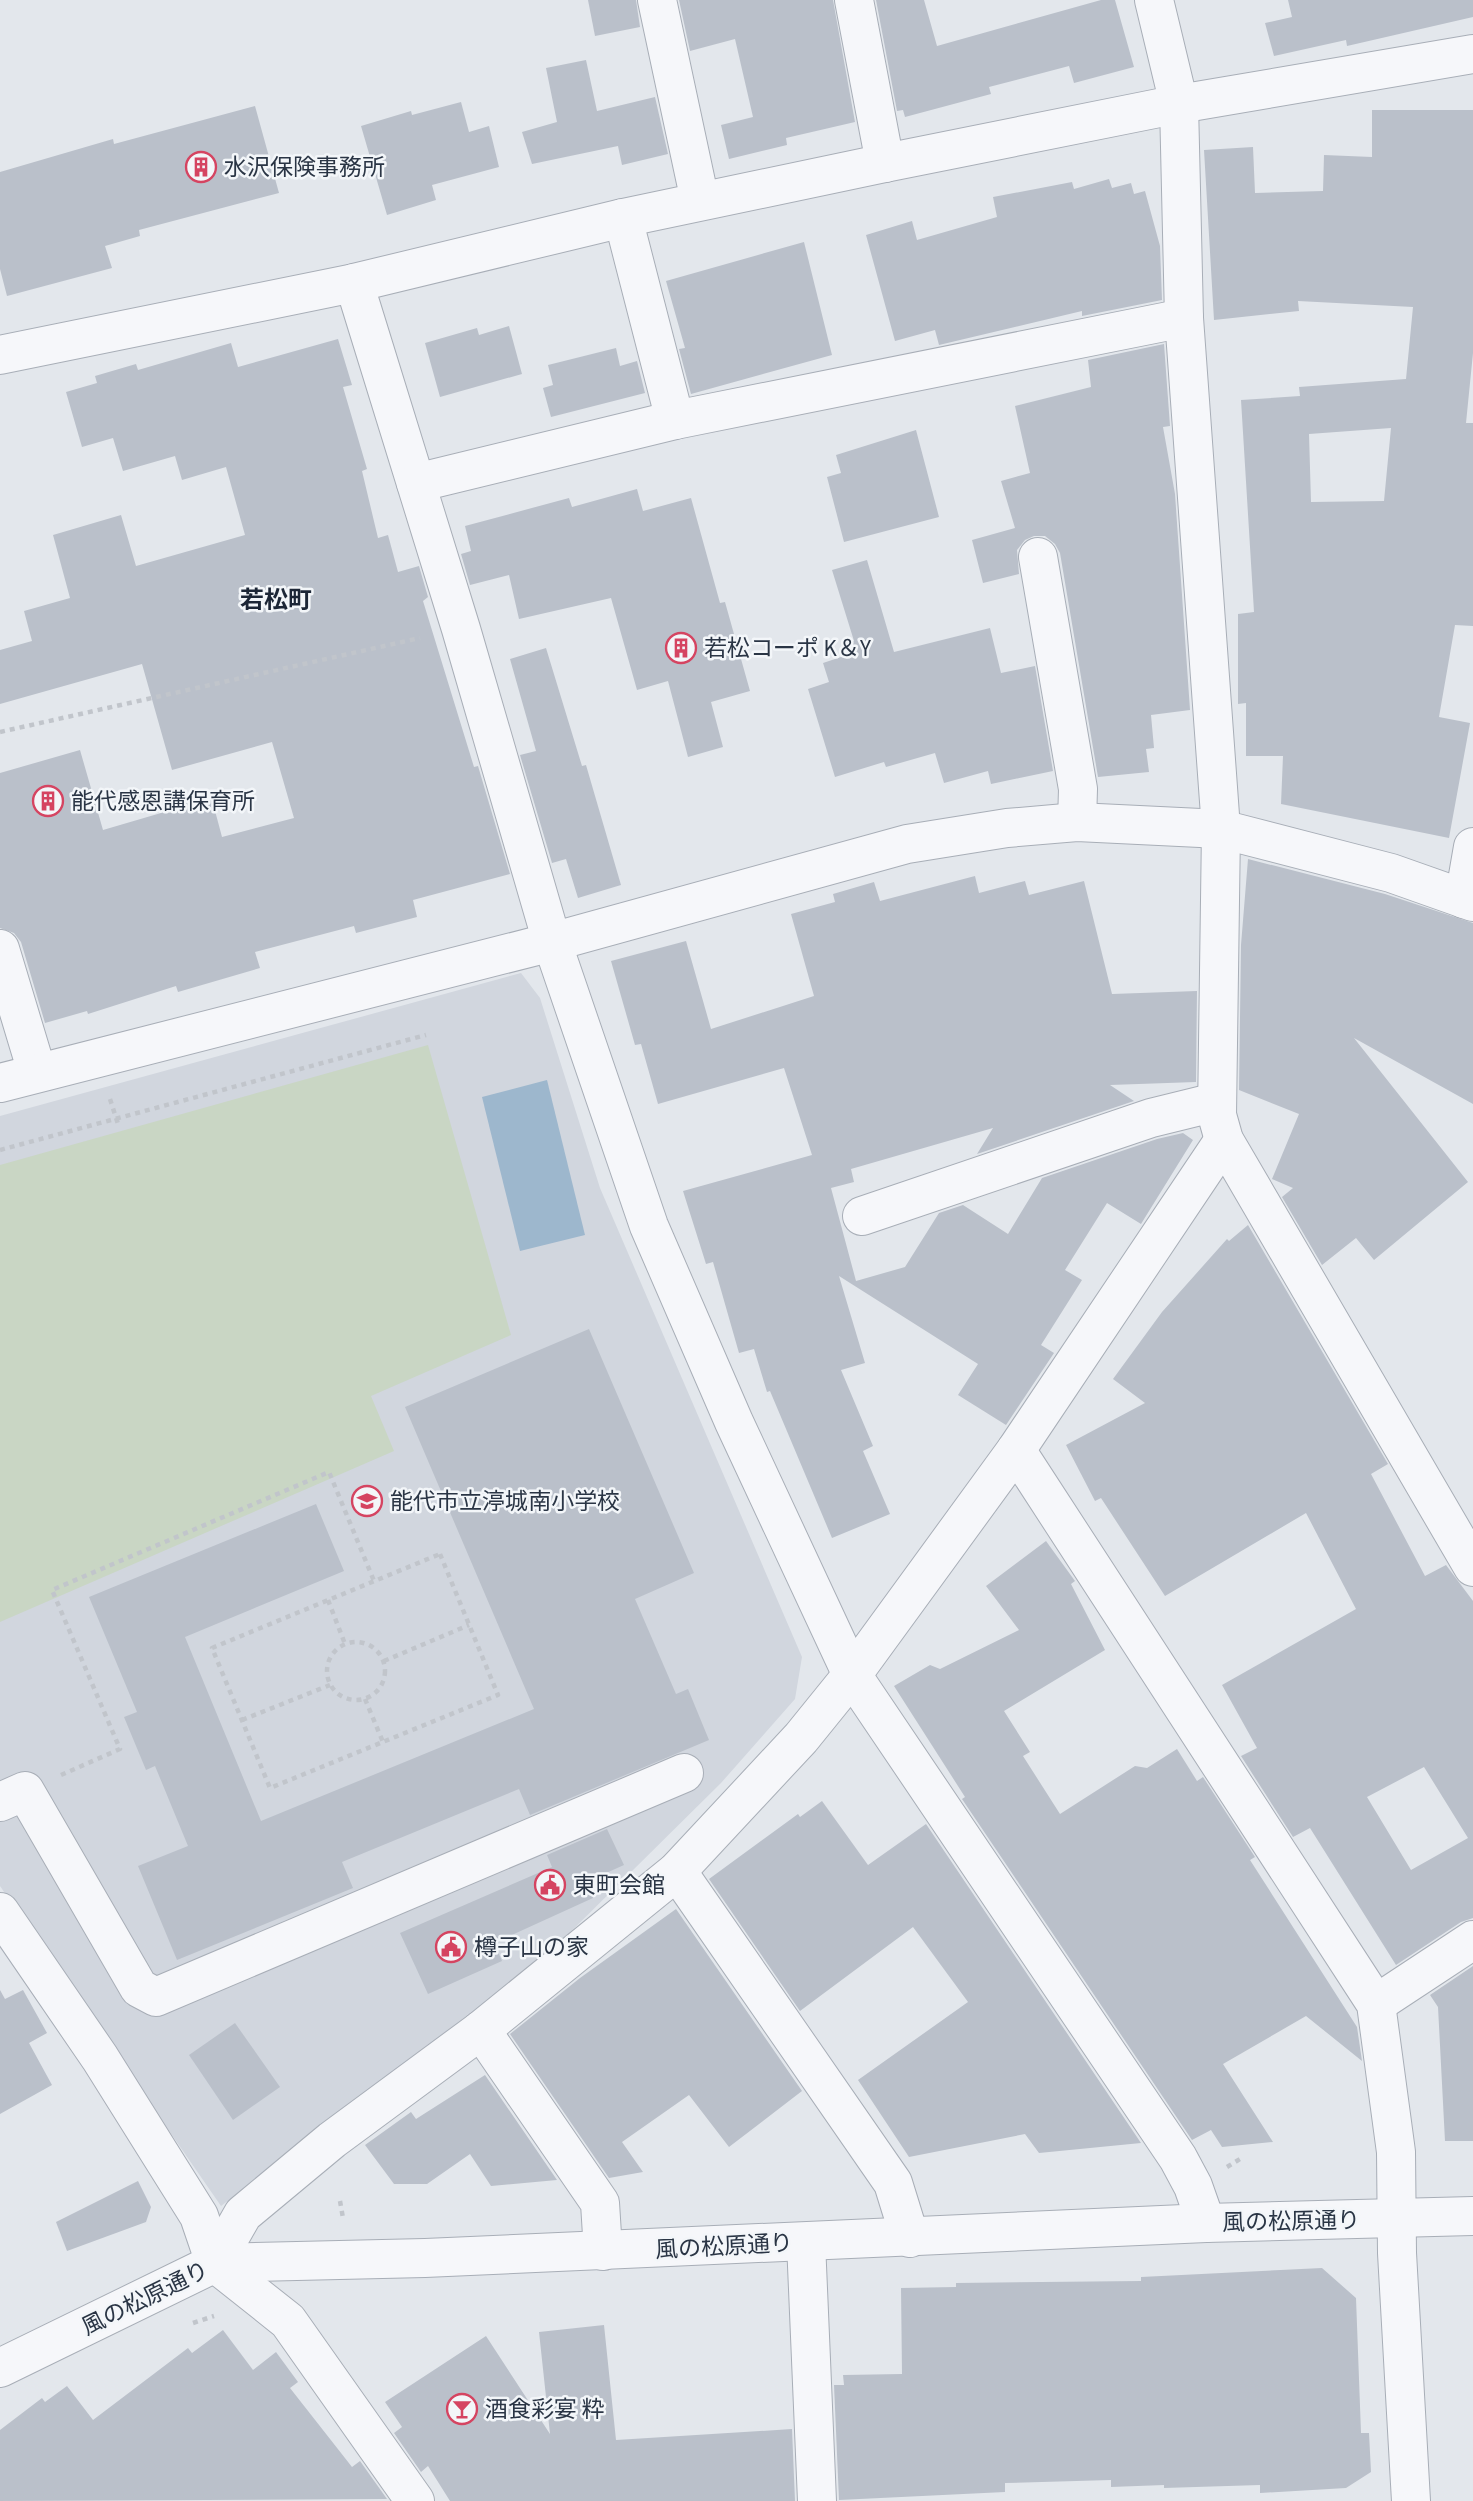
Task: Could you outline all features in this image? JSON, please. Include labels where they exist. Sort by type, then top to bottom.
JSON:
[{"type":"street","points":[[657,0],[700,201]]},
{"type":"street","points":[[854,0],[885,163]]},
{"type":"street","points":[[1154,0],[1179,104],[1184,318],[1221,829],[1216,1102],[1224,1140],[1473,1567]]},
{"type":"street","points":[[0,355],[354,283],[622,218],[885,163],[1179,104],[1473,54]]},
{"type":"street","points":[[622,218],[675,420]]},
{"type":"street","points":[[354,283],[461,629],[552,942],[649,1226],[734,1422],[852,1675],[1178,2158],[1193,2186],[1206,2223]]},
{"type":"street","points":[[416,483],[675,420],[1184,318]]},
{"type":"street","points":[[1038,557],[1078,789],[1077,822]]},
{"type":"street","points":[[0,1083],[552,942],[907,845],[1007,828],[1077,822],[1221,829],[1391,873],[1469,901],[1473,846]]},
{"type":"street","points":[[0,949],[37,1072]]},
{"type":"street","points":[[862,1216],[1151,1118],[1216,1102]]},
{"type":"street","points":[[215,2263],[243,2214],[332,2140],[481,2031],[677,1871],[801,1738],[852,1675],[1016,1450],[1224,1140]]},
{"type":"street","points":[[1016,1450],[1376,2004],[1396,2152],[1396,2218],[1410,2501]]},
{"type":"street","points":[[13,1796],[139,1988],[156,1997],[684,1773]]},
{"type":"street","points":[[677,1871],[893,2183],[910,2238]]},
{"type":"street","points":[[0,1912],[100,2058],[199,2216],[215,2263],[288,2321],[415,2501]]},
{"type":"street","points":[[1376,2004],[1473,1940]]},
{"type":"street","points":[[481,2031],[600,2203],[603,2251]]},
{"type":"street","name":"風の松原通り","points":[[0,2368],[215,2263],[603,2251],[1206,2223],[1473,2216]]},
{"type":"street","points":[[806,2242],[817,2501]]},
{"type":"path","points":[[0,732],[461,629]]},
{"type":"path","points":[[0,1150],[426,1035]]},
{"type":"path","points":[[110,1098],[118,1124]]},
{"type":"path","points":[[13,1796],[120,1749],[52,1590],[329,1472],[374,1581]]},
{"type":"path","points":[[440,1554],[498,1695],[270,1788],[212,1647],[374,1581],[440,1554]]},
{"type":"path","points":[[328,1600],[345,1644]]},
{"type":"path","points":[[384,1661],[469,1625]]},
{"type":"path","points":[[355,1642],[373,1646],[384,1661],[384,1679],[380,1688],[365,1699],[345,1699],[330,1685],[327,1665],[337,1648],[345,1644],[355,1642]]},
{"type":"path","points":[[242,1720],[330,1685]]},
{"type":"path","points":[[365,1699],[383,1742]]},
{"type":"shaded area","name":"能代市立渟城南小学校","points":[[521,973],[540,998],[600,1188],[802,1657],[795,1699],[721,1783],[535,1967],[221,2206],[0,1886],[0,1116]]},
{"type":"green space","points":[[428,1045],[511,1335],[371,1396],[394,1451],[0,1622],[0,1165]]},
{"type":"water","points":[[547,1080],[585,1235],[520,1251],[482,1097]]},
{"type":"building","points":[[588,0],[636,0],[640,27],[595,36]]},
{"type":"building","points":[[679,0],[833,0],[855,122],[786,138],[787,145],[729,159],[721,125],[753,117],[735,39],[690,51]]},
{"type":"building","points":[[876,0],[924,0],[937,46],[1101,0],[1115,0],[1134,67],[1074,83],[1069,66],[989,87],[991,94],[905,117],[903,110],[897,111]]},
{"type":"building","points":[[1288,0],[1473,0],[1473,17],[1347,46],[1346,40],[1274,56],[1265,23],[1292,17]]},
{"type":"building","points":[[586,60],[597,111],[655,97],[668,154],[622,165],[618,146],[532,164],[522,132],[557,122],[546,68]]},
{"type":"building","points":[[461,102],[469,132],[489,126],[499,167],[432,185],[436,200],[387,215],[361,126],[411,111],[412,115]]},
{"type":"building","points":[[255,106],[279,193],[139,230],[140,236],[105,246],[112,268],[7,296],[0,269],[0,172],[113,139],[114,144]]},
{"type":"building","points":[[1372,110],[1473,110],[1473,353],[1466,423],[1473,423],[1473,626],[1455,625],[1439,717],[1470,723],[1449,838],[1281,804],[1283,756],[1246,756],[1246,703],[1238,704],[1238,614],[1254,612],[1241,400],[1300,396],[1299,387],[1406,379],[1413,307],[1298,301],[1299,311],[1214,320],[1204,150],[1253,147],[1255,193],[1323,191],[1324,155],[1372,157]],"holes":[[[1391,428],[1384,501],[1311,502],[1309,434]]]},
{"type":"building","points":[[1109,179],[1112,188],[1131,183],[1134,194],[1145,191],[1160,246],[1162,300],[1082,316],[1082,311],[939,345],[935,330],[895,341],[866,235],[912,221],[917,240],[997,217],[993,197],[1072,182],[1074,189]]},
{"type":"building","points":[[804,242],[832,355],[691,394],[679,349],[685,348],[666,281]]},
{"type":"building","points":[[509,326],[522,374],[440,397],[425,343],[477,328],[479,335]]},
{"type":"building","points":[[338,339],[352,385],[343,387],[367,469],[362,471],[378,538],[388,535],[398,572],[419,566],[428,597],[423,601],[474,767],[478,766],[510,874],[413,900],[417,917],[356,933],[354,926],[255,952],[260,968],[178,992],[176,986],[88,1014],[87,1011],[45,1023],[21,942],[14,933],[0,928],[0,773],[80,750],[103,830],[178,808],[177,801],[210,792],[222,837],[294,818],[272,742],[172,770],[142,664],[0,704],[0,650],[32,641],[24,611],[70,598],[53,535],[121,515],[136,566],[245,535],[226,467],[182,480],[175,456],[123,471],[113,438],[82,447],[66,392],[97,383],[95,376],[136,364],[138,370],[231,343],[238,367]]},
{"type":"building","points":[[1164,344],[1170,426],[1163,427],[1175,494],[1190,710],[1151,715],[1154,748],[1146,749],[1149,772],[1098,777],[1060,553],[1055,544],[1045,536],[1034,536],[1025,540],[1017,550],[1019,574],[983,583],[972,540],[1015,528],[1001,481],[1030,473],[1015,406],[1091,387],[1088,360]]},
{"type":"building","points":[[616,348],[620,366],[637,361],[645,393],[551,417],[543,388],[553,385],[548,365]]},
{"type":"building","points":[[916,430],[939,517],[844,542],[827,477],[841,473],[836,455]]},
{"type":"building","points":[[637,489],[643,511],[691,498],[720,603],[725,602],[750,691],[711,702],[723,747],[688,757],[668,681],[637,690],[611,598],[519,619],[509,575],[470,585],[461,554],[471,551],[465,526],[569,498],[572,507]]},
{"type":"building","points":[[867,560],[894,652],[990,628],[1001,673],[1035,666],[1053,771],[991,784],[988,771],[944,783],[935,753],[886,767],[884,762],[835,777],[808,689],[829,682],[823,663],[853,653],[850,642],[854,641],[832,570]]},
{"type":"building","points":[[546,648],[582,766],[586,765],[621,885],[578,898],[566,859],[552,863],[520,755],[536,751],[510,659]]},
{"type":"building","points":[[1248,859],[1385,894],[1473,923],[1473,1104],[1354,1038],[1468,1182],[1374,1260],[1356,1238],[1322,1265],[1282,1197],[1293,1188],[1272,1179],[1299,1114],[1239,1090],[1241,945]]},
{"type":"building","points":[[975,876],[979,893],[1025,881],[1029,895],[1084,881],[1112,994],[1197,991],[1196,1082],[1110,1085],[1134,1101],[977,1154],[993,1128],[851,1169],[854,1182],[831,1188],[856,1281],[905,1267],[939,1213],[963,1205],[1008,1234],[1042,1178],[1157,1139],[1183,1133],[1193,1140],[1141,1224],[1107,1203],[1065,1270],[1082,1280],[1041,1345],[1054,1353],[1006,1425],[958,1395],[978,1364],[839,1276],[865,1363],[841,1370],[873,1446],[863,1451],[890,1514],[832,1538],[770,1391],[767,1392],[754,1349],[739,1353],[713,1262],[706,1264],[683,1191],[812,1155],[784,1068],[658,1104],[641,1044],[635,1045],[611,961],[686,941],[711,1029],[814,996],[791,914],[835,902],[833,894],[874,882],[880,901]]},
{"type":"building","points":[[1248,1225],[1388,1464],[1371,1474],[1425,1576],[1446,1565],[1473,1601],[1473,1918],[1461,1922],[1396,1965],[1310,1828],[1293,1837],[1241,1756],[1257,1748],[1222,1685],[1356,1609],[1306,1513],[1165,1596],[1101,1498],[1095,1501],[1066,1445],[1145,1403],[1113,1379],[1162,1312],[1227,1239],[1229,1241]],"holes":[[[1424,1767],[1468,1838],[1411,1870],[1367,1797]]]},
{"type":"building","points":[[589,1329],[694,1573],[635,1599],[676,1694],[688,1689],[709,1740],[530,1815],[519,1789],[342,1862],[353,1888],[177,1960],[138,1866],[188,1846],[155,1766],[146,1770],[124,1717],[137,1712],[89,1597],[316,1504],[344,1571],[185,1637],[261,1821],[534,1709],[405,1407]]},
{"type":"building","points":[[1046,1541],[1075,1581],[1071,1584],[1105,1650],[1004,1711],[1030,1752],[1023,1756],[1060,1814],[1135,1766],[1147,1768],[1177,1749],[1197,1781],[1203,1777],[1255,1857],[1250,1860],[1357,2027],[1362,2061],[1306,2016],[1223,2064],[1273,2142],[1222,2147],[1211,2130],[1192,2140],[962,1799],[965,1797],[894,1686],[930,1665],[940,1669],[1019,1630],[986,1586]]},
{"type":"building","points":[[822,1801],[868,1865],[926,1824],[1141,2143],[1039,2153],[1025,2134],[909,2157],[858,2080],[968,2002],[913,1927],[800,2011],[709,1879],[798,1814],[800,1817]]},
{"type":"building","points":[[607,1829],[624,1865],[586,1882],[593,1898],[494,1943],[502,1961],[428,1994],[400,1933],[552,1867],[547,1855]]},
{"type":"building","points":[[676,1909],[802,2091],[729,2147],[689,2095],[622,2142],[643,2172],[609,2178],[510,2034],[580,1978]]},
{"type":"building","points":[[1473,1966],[1473,2141],[1445,2141],[1438,2007],[1430,1995]]},
{"type":"building","points":[[0,1990],[5,1999],[23,1990],[47,2033],[29,2043],[52,2085],[0,2114]]},
{"type":"building","points":[[235,2023],[280,2087],[233,2120],[189,2055]]},
{"type":"building","points":[[485,2075],[557,2180],[491,2186],[470,2154],[427,2184],[394,2184],[365,2145],[411,2112],[416,2119]]},
{"type":"building","points":[[138,2181],[151,2207],[146,2222],[67,2251],[56,2222]]},
{"type":"building","points":[[1322,2268],[1356,2298],[1361,2433],[1369,2433],[1371,2472],[1346,2488],[1260,2493],[1260,2485],[1111,2487],[1111,2480],[1005,2483],[1005,2492],[839,2500],[834,2385],[844,2385],[843,2375],[902,2374],[901,2288],[956,2287],[956,2283],[1141,2281],[1141,2277]]},
{"type":"building","points":[[604,2325],[616,2440],[792,2429],[795,2501],[450,2501],[428,2466],[421,2472],[394,2433],[402,2427],[385,2402],[486,2336],[550,2434],[539,2332]]},
{"type":"building","points":[[223,2330],[253,2370],[276,2352],[298,2382],[290,2388],[352,2467],[360,2461],[387,2499],[0,2501],[0,2430],[42,2398],[45,2402],[67,2386],[93,2420],[188,2348],[192,2353]]},
{"type":"place","name":"水沢保険事務所","points":[[201,167]]},
{"type":"place","name":"若松コーポ K＆Y","points":[[681,648]]},
{"type":"place","name":"能代感恩講保育所","points":[[48,801]]},
{"type":"place","name":"能代市立渟城南小学校","points":[[367,1501]]},
{"type":"place","name":"東町会館","points":[[550,1885]]},
{"type":"place","name":"樽子山の家","points":[[451,1947]]},
{"type":"place","name":"酒食彩宴 粋","points":[[462,2409]]},
{"type":"district","name":"若松町","points":[[276,600]]}]
